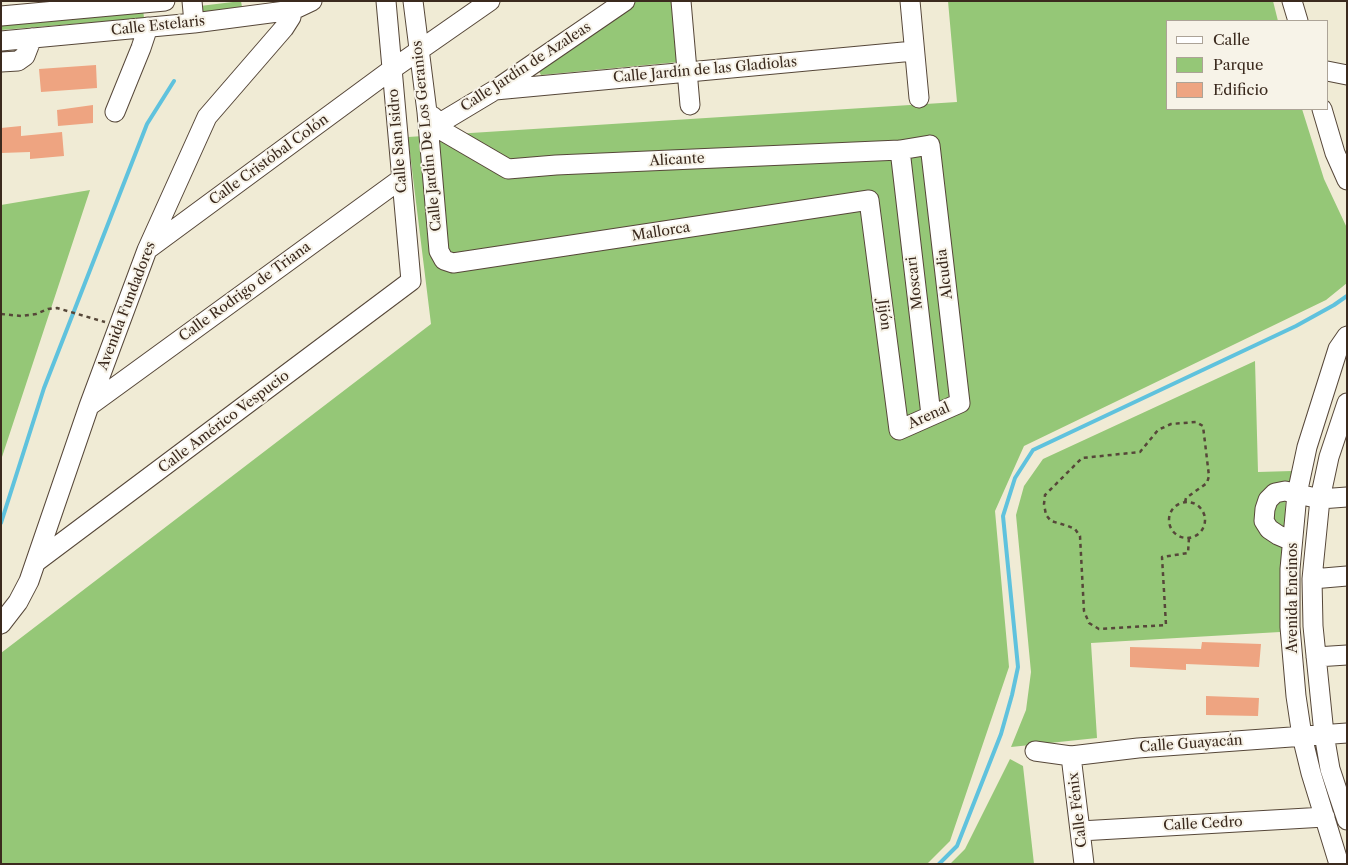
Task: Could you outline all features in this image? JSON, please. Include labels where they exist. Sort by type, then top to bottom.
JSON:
[{"type":"street","name":"Calle Estelaris","points":[[1,16],[165,1]]},
{"type":"street","points":[[192,1],[194,23]]},
{"type":"street","name":"Calle Estelaris","points":[[1,41],[194,23],[312,1]]},
{"type":"street","name":"Calle San Isidro","points":[[386,1],[411,280]]},
{"type":"street","name":"Calle Jardín De Los Geranios","points":[[413,1],[419,51],[433,117],[439,251],[444,260],[453,263]]},
{"type":"street","name":"Calle Cristóbal Colón","points":[[147,250],[391,70],[490,1]]},
{"type":"street","name":"Calle Jardín de Azaleas","points":[[433,117],[495,90],[625,1]]},
{"type":"street","points":[[680,1],[690,105]]},
{"type":"street","points":[[910,1],[919,98]]},
{"type":"street","points":[[1292,1],[1298,20]]},
{"type":"street","name":"Avenida Fundadores","points":[[1,624],[18,602],[36,562],[88,406],[147,250],[211,112],[284,28],[291,17],[293,6]]},
{"type":"street","points":[[114,112],[142,48],[148,27]]},
{"type":"street","points":[[1,62],[18,61],[25,56],[32,38]]},
{"type":"street","name":"Calle Jardín de las Gladiolas","points":[[495,90],[914,51]]},
{"type":"street","points":[[1328,71],[1347,75]]},
{"type":"street","points":[[1322,110],[1341,154],[1347,180]]},
{"type":"street","name":"Alicante","points":[[433,117],[441,130],[508,169],[556,165],[900,150],[930,145]]},
{"type":"street","name":"Alcudia","points":[[930,145],[960,403]]},
{"type":"street","name":"Moscari","points":[[900,150],[931,416]]},
{"type":"street","name":"Calle Rodrigo de Triana","points":[[88,406],[402,179]]},
{"type":"street","name":"Mallorca","points":[[453,263],[869,200]]},
{"type":"street","name":"Jijón","points":[[869,200],[899,430]]},
{"type":"street","name":"Calle Américo Vespucio","points":[[36,562],[411,280]]},
{"type":"street","name":"Avenida Encinos","points":[[1339,864],[1311,773],[1302,736],[1296,696],[1290,627],[1292,541],[1297,494],[1307,447],[1320,403],[1338,349],[1347,336]]},
{"type":"street","name":"Arenal","points":[[899,430],[960,403]]},
{"type":"street","name":"Avenida Encinos","points":[[1346,816],[1330,769],[1324,734],[1313,626],[1312,579],[1320,499],[1329,457],[1343,426],[1347,403]]},
{"type":"street","points":[[1292,541],[1268,529],[1264,521],[1268,500],[1275,493],[1285,491],[1320,499],[1347,497]]},
{"type":"street","points":[[1312,579],[1347,576]]},
{"type":"street","points":[[1316,657],[1347,655]]},
{"type":"street","name":"Calle Guayacán","points":[[1035,751],[1071,756],[1186,744],[1347,733]]},
{"type":"street","name":"Calle Fénix","points":[[1071,756],[1084,864]]},
{"type":"street","name":"Calle Cedro","points":[[1080,831],[1325,817]]},
{"type":"path","points":[[1,314],[22,316],[57,308],[95,318]]},
{"type":"path","points":[[1185,502],[1197,505],[1204,515],[1204,527],[1195,536],[1189,538],[1178,536],[1169,522],[1171,511],[1207,483],[1209,476],[1203,426],[1196,422],[1171,424],[1158,430],[1140,452],[1082,458],[1045,495],[1044,504],[1046,514],[1052,521],[1075,529],[1080,536],[1084,611],[1089,623],[1099,629],[1166,625],[1162,557],[1188,553],[1189,538]]},
{"type":"green space","points":[[241,1],[242,7],[200,14],[200,6]]},
{"type":"green space","points":[[634,1],[672,1],[678,62],[541,75],[537,68]]},
{"type":"green space","points":[[948,1],[1273,1],[1278,20],[1166,20],[1166,110],[1302,110],[1324,179],[1347,228],[1347,283],[1326,300],[1024,446],[995,511],[1009,667],[950,841],[927,864],[1,864],[1,653],[431,324],[408,137],[957,102]]},
{"type":"green space","points":[[143,9],[144,18],[1,30],[1,23]]},
{"type":"green space","points":[[90,190],[1,460],[1,205]]},
{"type":"green space","points":[[1255,361],[1258,472],[1292,471],[1286,495],[1280,632],[1091,643],[1097,738],[1011,747],[1026,710],[1031,672],[1016,515],[1024,486],[1043,459]]},
{"type":"green space","points":[[1010,759],[1023,766],[1034,864],[950,864],[965,849]]},
{"type":"building","points":[[96,65],[97,88],[41,92],[39,69]]},
{"type":"building","points":[[93,105],[93,123],[58,126],[57,110]]},
{"type":"building","points":[[21,126],[21,136],[62,132],[64,156],[30,159],[30,152],[1,153],[1,128]]},
{"type":"building","points":[[1202,642],[1261,644],[1259,667],[1186,664],[1186,670],[1130,667],[1130,647],[1201,649]]},
{"type":"building","points":[[1206,696],[1259,698],[1258,716],[1206,715]]},
{"type":"waterway","points":[[1,523],[44,388],[147,124],[174,81]]},
{"type":"waterway","points":[[939,864],[957,846],[1001,734],[1012,695],[1018,667],[1003,516],[1015,478],[1033,450],[1296,326],[1347,296]]}]
